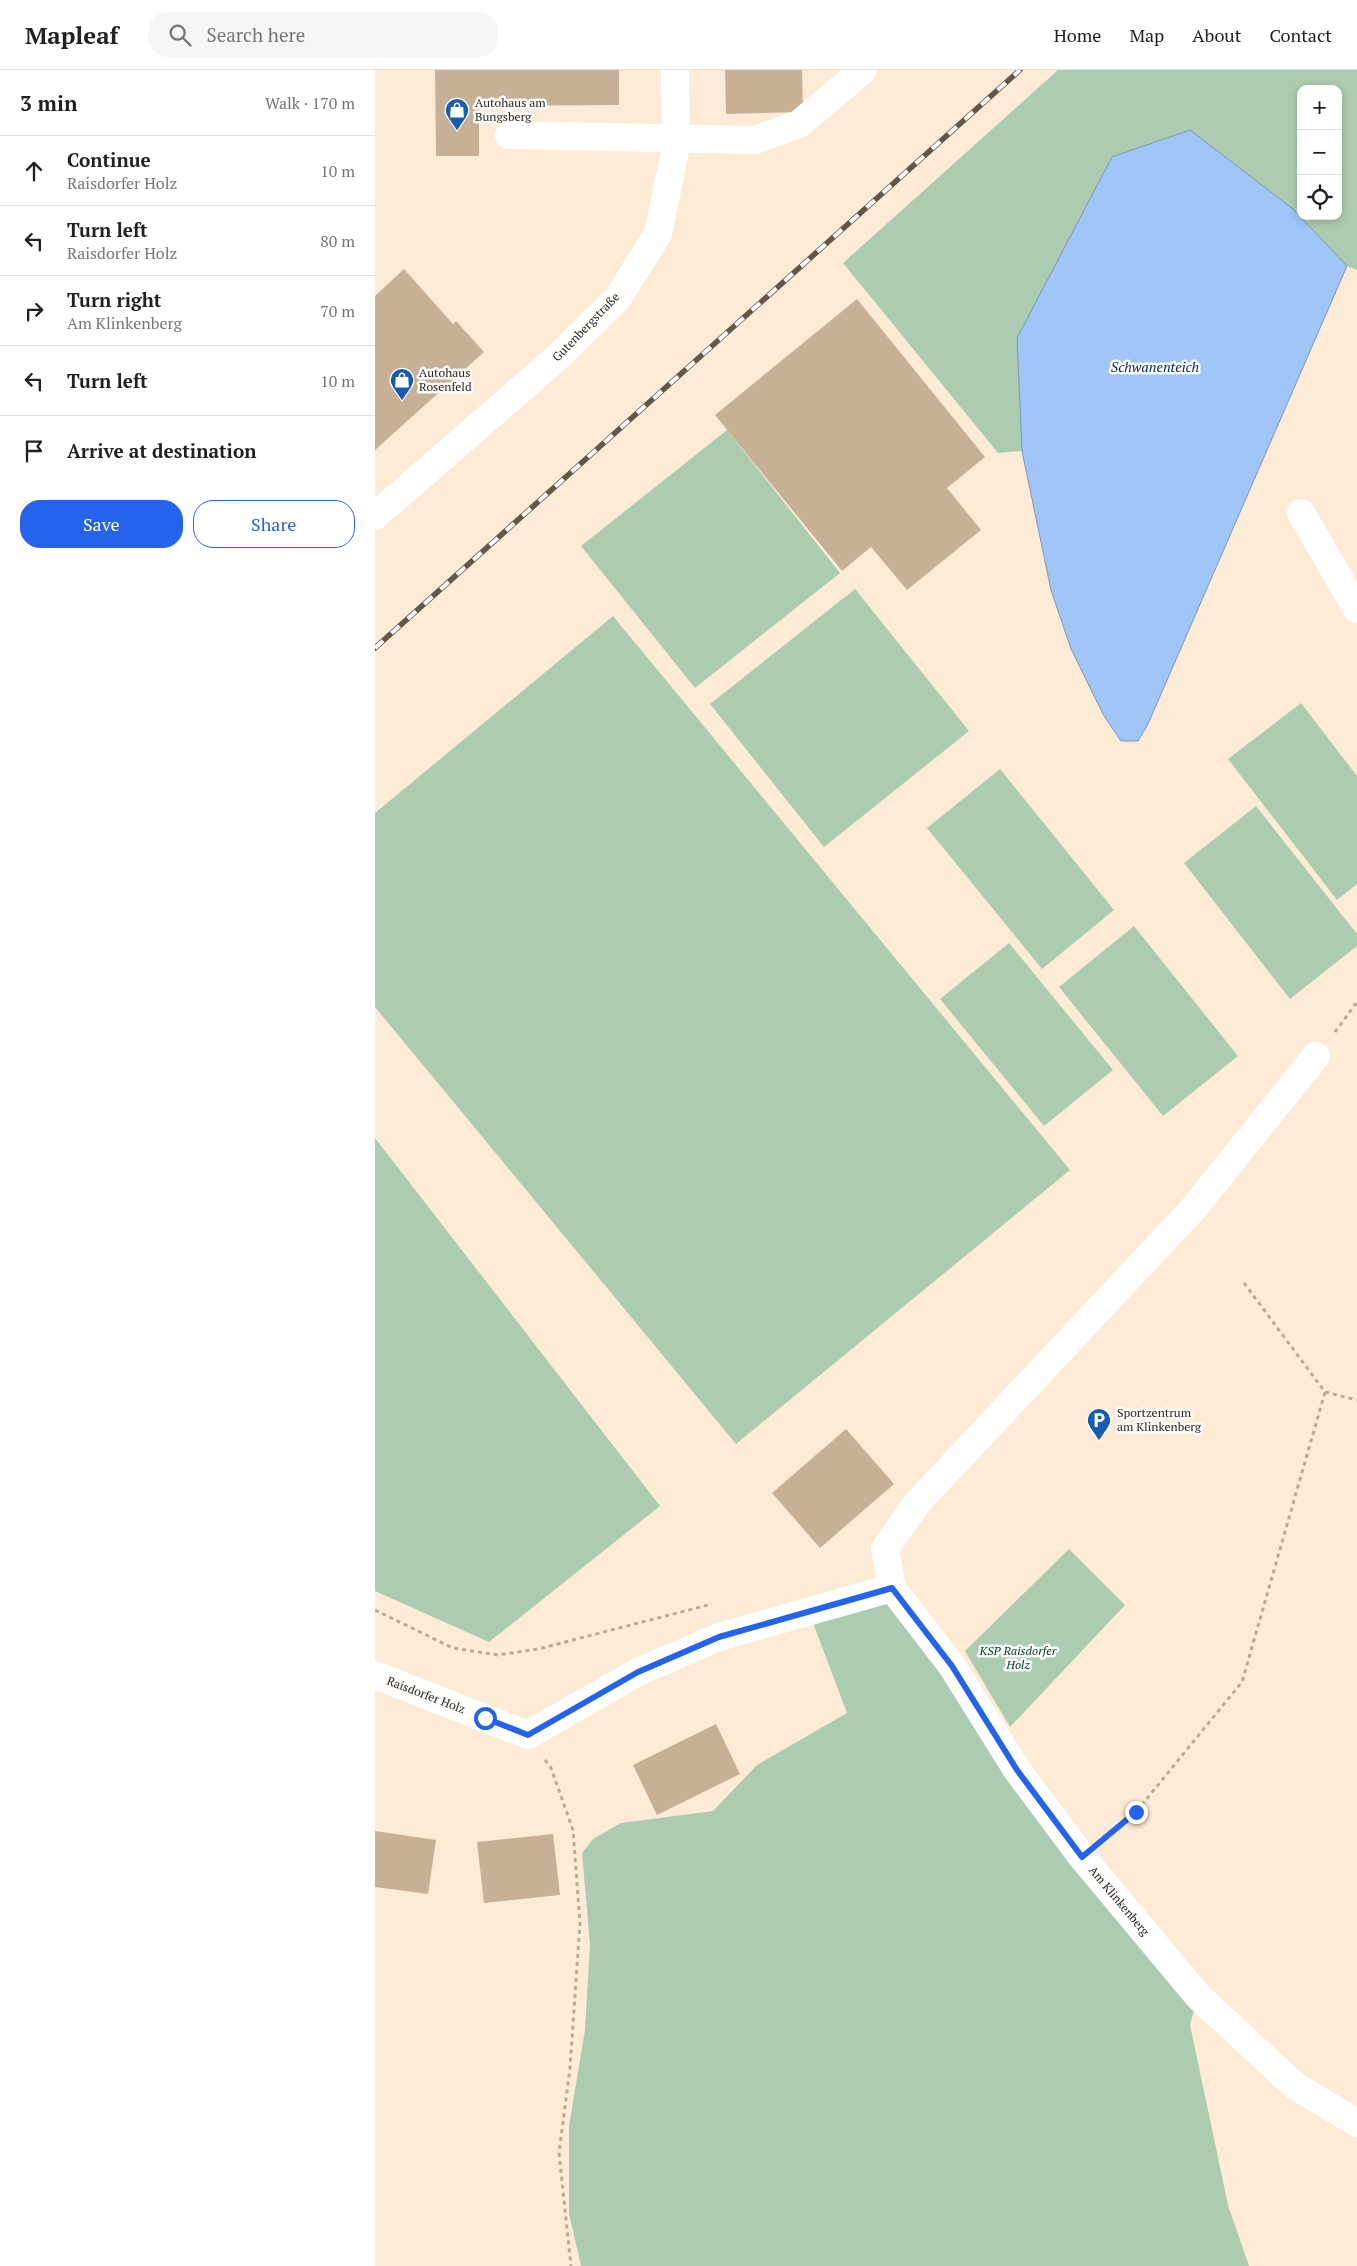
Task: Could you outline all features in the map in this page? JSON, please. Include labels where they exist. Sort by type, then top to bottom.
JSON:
[{"type":"street","name":"Gutenbergstraße","points":[[375,516],[559,356],[617,299],[658,234],[676,138],[675,70]]},
{"type":"street","points":[[509,135],[755,140],[799,124],[863,70]]},
{"type":"street","points":[[1301,513],[1357,609]]},
{"type":"street","points":[[528,1735],[638,1672],[719,1637],[892,1588],[885,1549],[917,1502],[1193,1209],[1316,1056]]},
{"type":"street","name":"Am Klinkenberg","points":[[892,1588],[952,1666],[1017,1770],[1082,1857],[1198,1996],[1295,2086],[1357,2123]]},
{"type":"street","name":"Raisdorfer Holz","points":[[375,1676],[528,1735]]},
{"type":"path","points":[[1316,1056],[1357,1002]]},
{"type":"path","points":[[1244,1283],[1325,1392],[1357,1400]]},
{"type":"path","points":[[1082,1857],[1136,1812],[1241,1682],[1325,1392]]},
{"type":"path","points":[[375,1610],[453,1648],[498,1655],[538,1649],[718,1603]]},
{"type":"path","points":[[528,1735],[551,1768],[573,1830],[580,1923],[569,2068],[559,2153],[571,2266]]},
{"type":"green space","points":[[1058,70],[1357,70],[1357,270],[1347,266],[1303,220],[1342,220],[1342,85],[1297,85],[1297,213],[1293,209],[1017,338],[1022,451],[998,453],[843,263]]},
{"type":"green space","points":[[727,430],[840,573],[695,688],[581,546]]},
{"type":"green space","points":[[855,589],[969,731],[824,847],[710,704]]},
{"type":"green space","points":[[613,616],[1070,1170],[736,1444],[375,1007],[375,813]]},
{"type":"green space","points":[[1301,703],[1357,776],[1357,884],[1337,900],[1228,759]]},
{"type":"green space","points":[[1000,769],[1114,910],[1042,969],[927,828]]},
{"type":"green space","points":[[1256,806],[1357,934],[1357,946],[1290,999],[1184,863]]},
{"type":"green space","points":[[1134,926],[1238,1056],[1163,1116],[1059,987]]},
{"type":"green space","points":[[1009,943],[1113,1070],[1044,1126],[940,999]]},
{"type":"green space","points":[[375,1138],[660,1506],[489,1642],[375,1591]]},
{"type":"green space","name":"KSP Raisdorfer Holz","points":[[1069,1549],[1125,1605],[1010,1727],[965,1651]]},
{"type":"green space","points":[[892,1588],[1198,1996],[1190,2025],[1228,2205],[1249,2266],[581,2266],[569,2214],[569,2126],[585,2030],[590,1944],[582,1853],[593,1839],[621,1823],[713,1811],[757,1765],[847,1713],[813,1623]]},
{"type":"water","name":"Schwanenteich","points":[[1190,130],[1293,209],[1297,213],[1297,220],[1303,220],[1347,266],[1148,724],[1138,741],[1121,741],[1104,716],[1071,649],[1051,590],[1022,451],[1017,338],[1112,157]]},
{"type":"building","name":"Autohaus am Bungsberg","points":[[435,70],[619,70],[619,105],[479,106],[479,156],[436,156]]},
{"type":"building","points":[[725,70],[802,70],[803,112],[726,114]]},
{"type":"building","name":"Autohaus Rosenfeld","points":[[404,269],[453,324],[456,321],[484,352],[375,450],[375,296]]},
{"type":"building","points":[[857,299],[985,457],[947,488],[981,530],[907,590],[871,547],[842,571],[715,415]]},
{"type":"building","points":[[846,1429],[894,1484],[820,1548],[772,1493]]},
{"type":"building","points":[[716,1724],[740,1774],[657,1815],[633,1765]]},
{"type":"building","points":[[375,1831],[436,1840],[428,1894],[375,1887]]},
{"type":"building","points":[[553,1834],[560,1895],[484,1903],[477,1842]]},
{"type":"railway","points":[[375,648],[1020,70]]},
{"type":"place","name":"Autohaus am Bungsberg","points":[[457,131]]},
{"type":"place","name":"Autohaus Rosenfeld","points":[[402,401]]},
{"type":"place","name":"Sportzentrum am Klinkenberg","points":[[1099,1441]]},
{"type":"route","points":[[485,1718],[528,1735],[638,1672],[719,1637],[892,1588],[952,1666],[1017,1770],[1082,1857],[1136,1812]]}]
